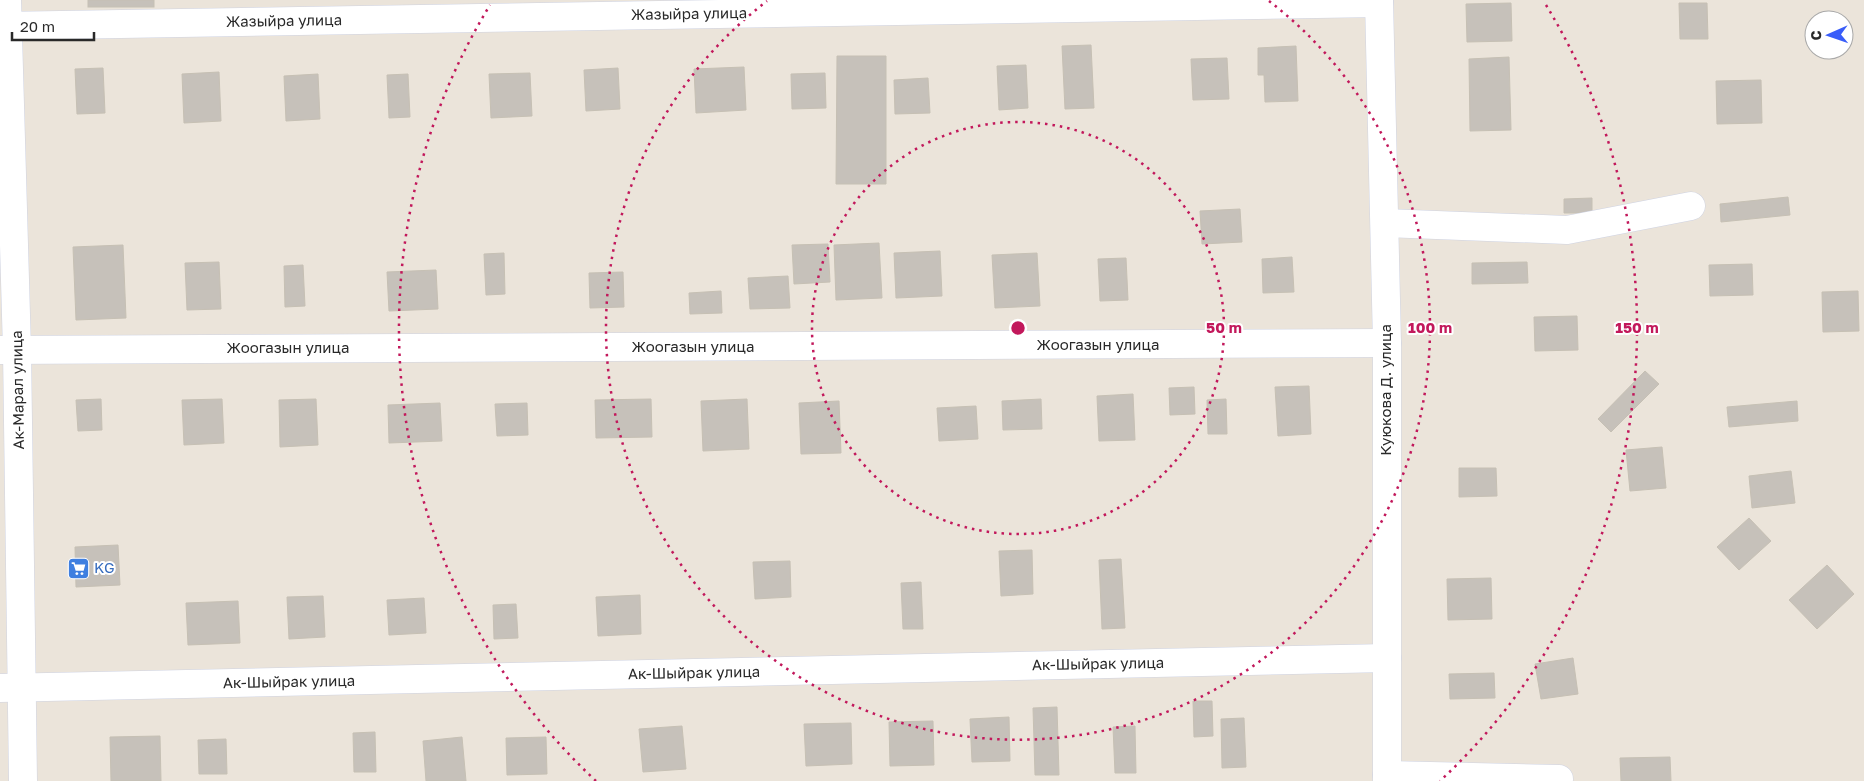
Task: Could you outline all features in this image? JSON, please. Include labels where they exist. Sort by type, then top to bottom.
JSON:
[{"type":"street","name":"Жазыйра улица","points":[[5,17],[1379,1]]},
{"type":"street","name":"Куюкова Д. улица","points":[[1379,1],[1387,343],[1387,778]]},
{"type":"street","name":"Ак-Марал улица","points":[[5,17],[11,688],[23,781]]},
{"type":"street","points":[[1385,224],[1567,230],[1691,206]]},
{"type":"street","name":"Жоогазын улица","points":[[9,350],[1387,343]]},
{"type":"street","name":"Ак-Шыйрак улица","points":[[11,688],[1387,658]]},
{"type":"street","points":[[1387,778],[1559,779]]},
{"type":"building","points":[[88,0],[154,0],[154,7],[88,7]]},
{"type":"building","points":[[1511,3],[1512,41],[1467,42],[1466,4]]},
{"type":"building","points":[[1679,3],[1707,3],[1708,39],[1680,39]]},
{"type":"building","points":[[1091,45],[1094,108],[1065,109],[1062,46]]},
{"type":"building","points":[[1296,46],[1298,101],[1265,102],[1264,75],[1258,75],[1258,48]]},
{"type":"building","points":[[837,56],[886,56],[886,184],[836,184]]},
{"type":"building","points":[[1509,57],[1511,130],[1470,131],[1469,59]]},
{"type":"building","points":[[1227,58],[1229,99],[1193,100],[1191,59]]},
{"type":"building","points":[[1026,65],[1028,108],[999,110],[997,66]]},
{"type":"building","points":[[744,67],[746,110],[696,113],[694,69]]},
{"type":"building","points":[[103,68],[105,113],[77,114],[75,69]]},
{"type":"building","points":[[618,68],[620,109],[586,111],[584,70]]},
{"type":"building","points":[[219,72],[221,121],[184,123],[182,74]]},
{"type":"building","points":[[530,73],[532,116],[491,118],[489,74]]},
{"type":"building","points":[[825,73],[826,108],[792,109],[791,74]]},
{"type":"building","points":[[318,74],[320,119],[286,121],[284,76]]},
{"type":"building","points":[[408,74],[410,117],[389,118],[387,75]]},
{"type":"building","points":[[928,78],[930,113],[895,114],[894,80]]},
{"type":"building","points":[[1761,80],[1762,123],[1717,124],[1716,81]]},
{"type":"building","points":[[1788,197],[1790,215],[1721,222],[1720,204]]},
{"type":"building","points":[[1592,198],[1592,213],[1564,213],[1564,199]]},
{"type":"building","points":[[1240,209],[1242,242],[1202,244],[1200,211]]},
{"type":"building","points":[[879,243],[882,298],[836,300],[834,245]]},
{"type":"building","points":[[828,244],[830,282],[794,284],[792,245]]},
{"type":"building","points":[[123,245],[126,318],[76,320],[73,247]]},
{"type":"building","points":[[940,251],[942,296],[896,298],[894,253]]},
{"type":"building","points":[[504,253],[505,294],[486,295],[484,254]]},
{"type":"building","points":[[1037,253],[1040,306],[995,308],[992,255]]},
{"type":"building","points":[[1292,257],[1294,292],[1263,293],[1262,259]]},
{"type":"building","points":[[1126,258],[1128,300],[1100,301],[1098,259]]},
{"type":"building","points":[[219,262],[221,309],[187,310],[185,263]]},
{"type":"building","points":[[1527,262],[1528,283],[1472,284],[1472,263]]},
{"type":"building","points":[[1752,264],[1753,295],[1710,296],[1709,265]]},
{"type":"building","points":[[303,265],[305,306],[285,307],[284,266]]},
{"type":"building","points":[[436,270],[438,309],[389,311],[387,272]]},
{"type":"building","points":[[623,272],[624,307],[590,308],[589,273]]},
{"type":"building","points":[[788,276],[790,308],[750,309],[748,278]]},
{"type":"building","points":[[721,291],[722,313],[690,314],[689,293]]},
{"type":"building","points":[[1858,291],[1859,331],[1823,332],[1822,292]]},
{"type":"building","points":[[1577,316],[1578,350],[1535,351],[1534,317]]},
{"type":"building","points":[[1645,371],[1659,384],[1611,432],[1598,419]]},
{"type":"building","points":[[1309,386],[1311,434],[1278,436],[1275,387]]},
{"type":"building","points":[[1194,387],[1195,414],[1170,415],[1169,388]]},
{"type":"building","points":[[1133,394],[1135,440],[1099,441],[1097,396]]},
{"type":"building","points":[[101,399],[102,430],[78,431],[76,400]]},
{"type":"building","points":[[222,399],[224,443],[184,445],[182,400]]},
{"type":"building","points":[[316,399],[318,445],[280,447],[279,400]]},
{"type":"building","points":[[651,399],[652,437],[596,438],[595,400]]},
{"type":"building","points":[[747,399],[749,449],[703,451],[701,401]]},
{"type":"building","points":[[1041,399],[1042,429],[1003,430],[1002,401]]},
{"type":"building","points":[[1226,399],[1227,434],[1208,434],[1207,400]]},
{"type":"building","points":[[839,401],[841,453],[801,454],[799,403]]},
{"type":"building","points":[[1797,401],[1798,421],[1729,427],[1727,407]]},
{"type":"building","points":[[440,403],[442,441],[389,443],[388,405]]},
{"type":"building","points":[[527,403],[528,435],[497,436],[495,404]]},
{"type":"building","points":[[976,406],[978,439],[939,441],[937,408]]},
{"type":"building","points":[[1662,447],[1666,488],[1630,491],[1626,450]]},
{"type":"building","points":[[1459,468],[1496,468],[1497,496],[1459,497]]},
{"type":"building","points":[[1791,471],[1795,503],[1752,508],[1749,476]]},
{"type":"building","points":[[1749,518],[1771,541],[1739,570],[1717,547]]},
{"type":"building","points":[[118,545],[120,585],[76,587],[75,547]]},
{"type":"building","points":[[1032,550],[1033,594],[1001,596],[999,551]]},
{"type":"building","points":[[1121,559],[1125,628],[1102,629],[1099,560]]},
{"type":"building","points":[[790,561],[791,597],[755,599],[753,562]]},
{"type":"building","points":[[1827,565],[1854,594],[1817,629],[1789,600]]},
{"type":"building","points":[[1491,578],[1492,619],[1448,620],[1447,579]]},
{"type":"building","points":[[921,582],[923,629],[903,629],[901,583]]},
{"type":"building","points":[[640,595],[641,634],[598,636],[596,597]]},
{"type":"building","points":[[323,596],[325,637],[289,639],[287,597]]},
{"type":"building","points":[[424,598],[426,633],[389,635],[387,600]]},
{"type":"building","points":[[238,601],[240,643],[188,645],[186,603]]},
{"type":"building","points":[[516,604],[518,638],[494,639],[493,605]]},
{"type":"building","points":[[1573,658],[1578,694],[1541,699],[1535,664]]},
{"type":"building","points":[[1494,673],[1495,698],[1450,699],[1449,674]]},
{"type":"building","points":[[1193,701],[1212,701],[1213,736],[1194,737]]},
{"type":"building","points":[[1057,707],[1059,775],[1035,775],[1033,708]]},
{"type":"building","points":[[1009,717],[1010,761],[972,762],[970,719]]},
{"type":"building","points":[[1244,718],[1246,767],[1222,768],[1221,719]]},
{"type":"building","points":[[933,721],[934,765],[890,766],[889,722]]},
{"type":"building","points":[[851,723],[852,764],[806,766],[804,724]]},
{"type":"building","points":[[682,726],[686,769],[643,772],[639,729]]},
{"type":"building","points":[[1135,726],[1136,773],[1115,773],[1113,727]]},
{"type":"building","points":[[375,732],[376,772],[354,772],[353,733]]},
{"type":"building","points":[[160,736],[161,781],[111,781],[110,737]]},
{"type":"building","points":[[462,737],[466,781],[426,781],[423,741]]},
{"type":"building","points":[[546,737],[547,774],[507,775],[506,738]]},
{"type":"building","points":[[226,739],[227,774],[199,774],[198,740]]},
{"type":"building","points":[[1670,757],[1671,781],[1621,781],[1620,758]]},
{"type":"place","name":"KG","points":[[78,568]]}]
